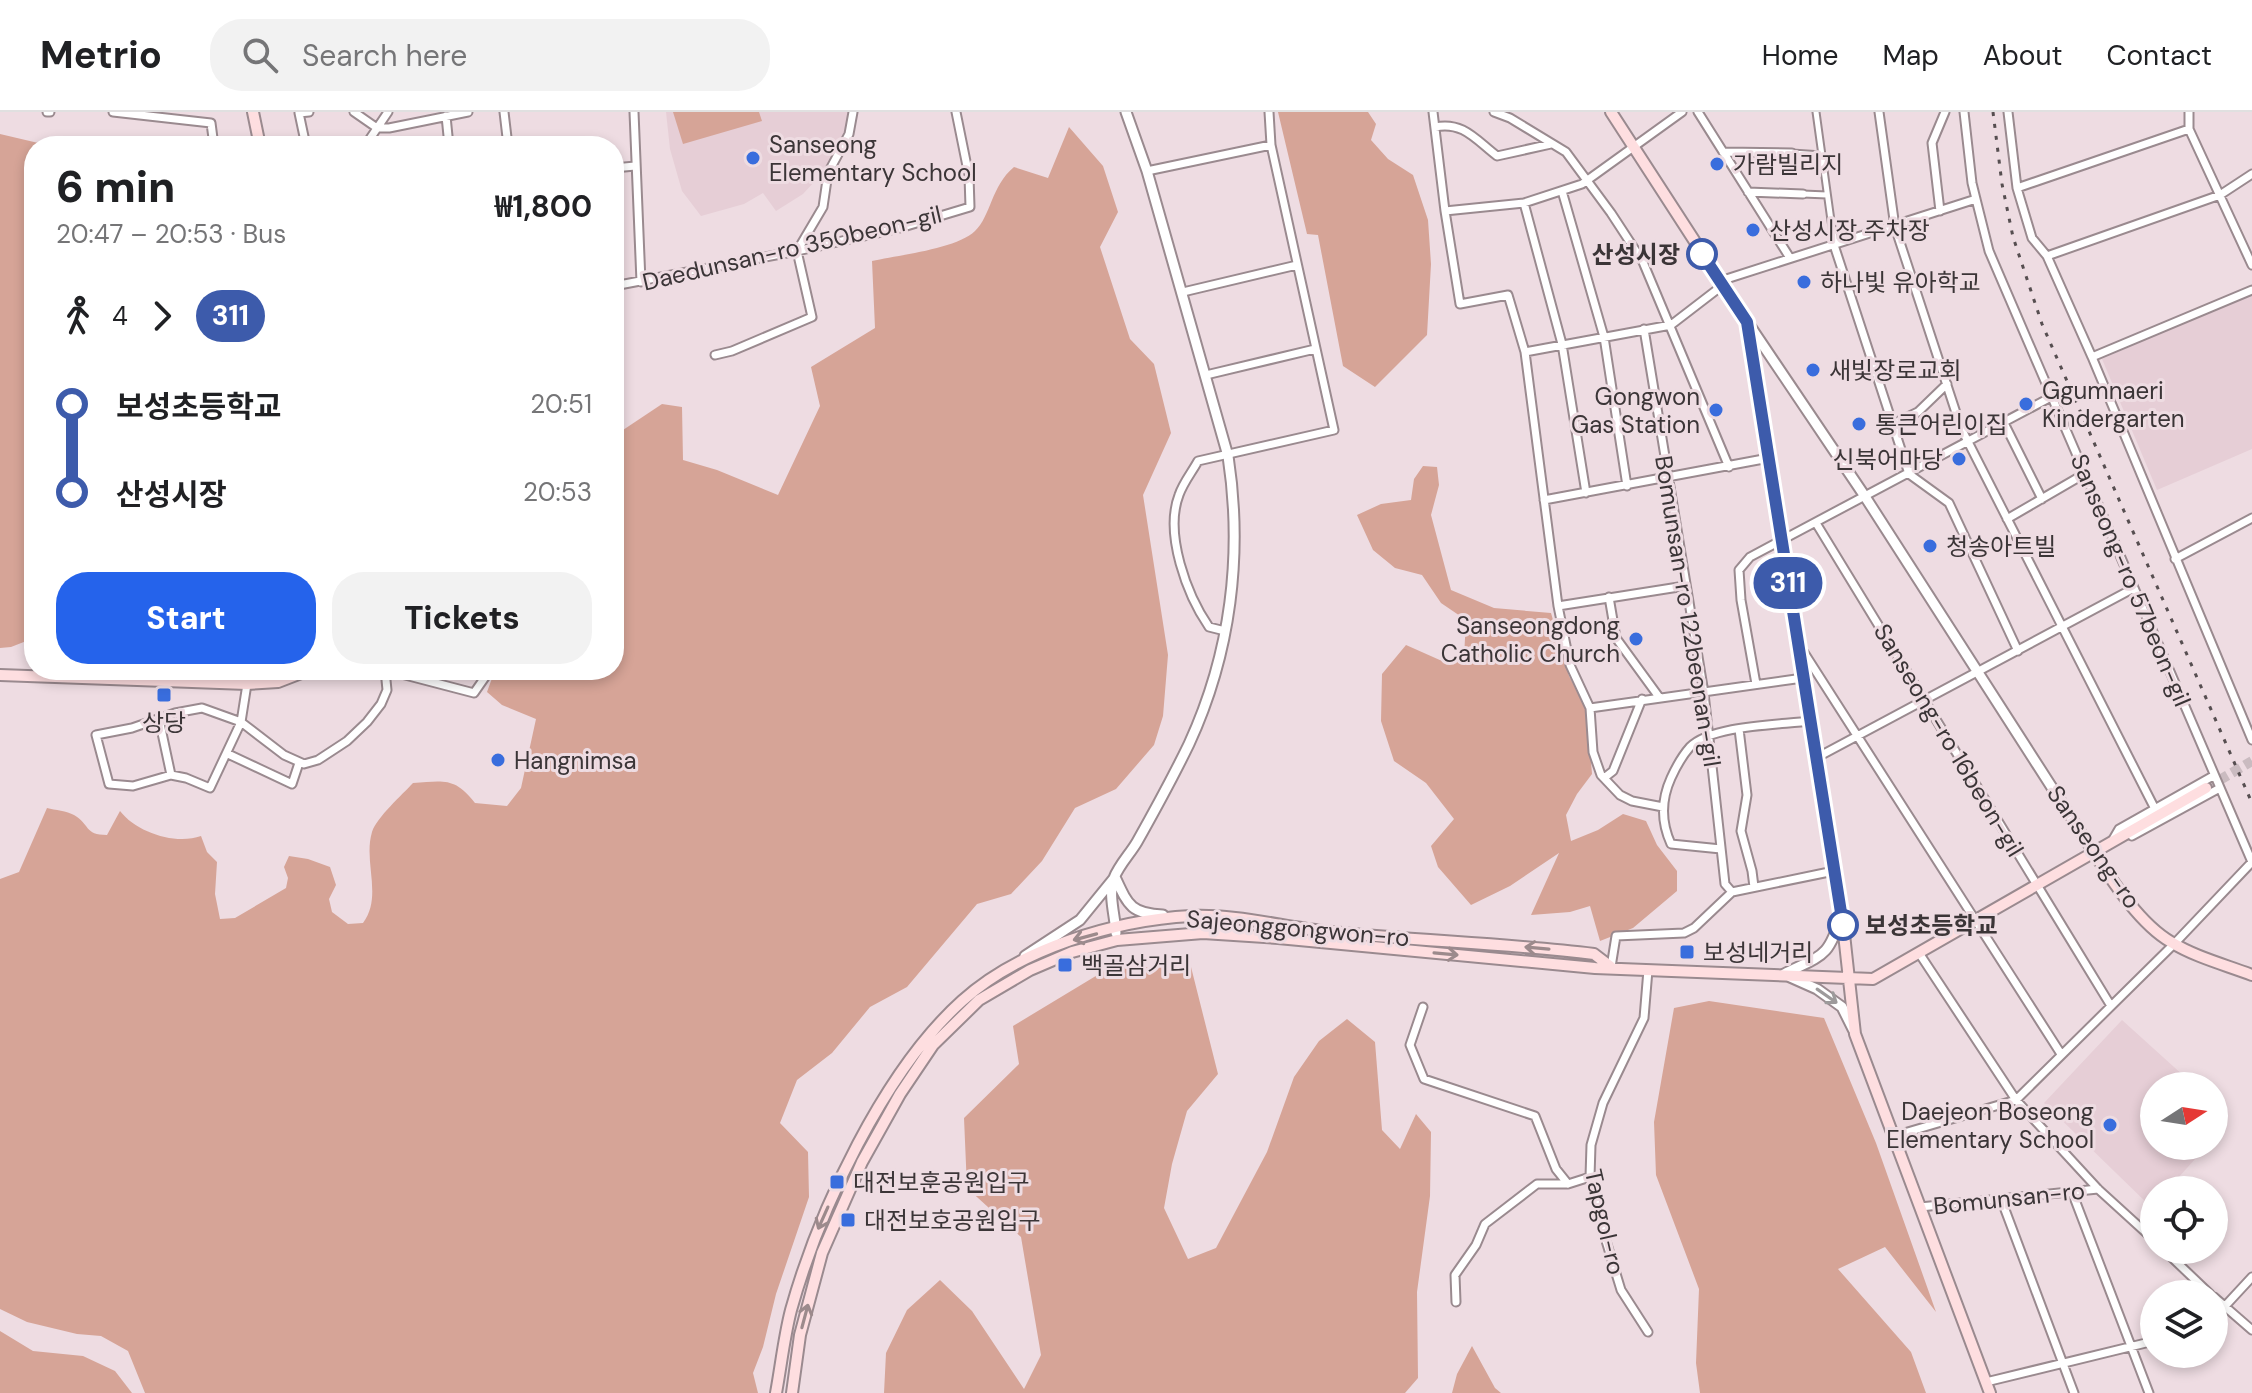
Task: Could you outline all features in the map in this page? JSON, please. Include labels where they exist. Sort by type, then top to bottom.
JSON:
[{"type":"main road","points":[[253,112],[258,136]]},
{"type":"main road","name":"Bomunsan-ro","points":[[1611,112],[1747,322],[1841,915],[1855,1034],[1990,1393]]},
{"type":"main road","points":[[0,675],[24,676]]},
{"type":"main road","points":[[137,680],[247,684],[283,680]]},
{"type":"main road","name":"Sajeonggongwon-ro","points":[[776,1393],[791,1312],[814,1238],[870,1125],[923,1041],[963,1000],[1038,952],[1116,934],[1203,933],[1595,968],[1873,979],[2206,788]]},
{"type":"main road","name":"Sanseong-ro","points":[[2094,853],[2118,889],[2162,936],[2174,944],[2252,975]]},
{"type":"main road","name":"Sajeonggongwon-ro","points":[[794,1392],[800,1335],[822,1253],[862,1162],[900,1094],[933,1045],[979,1000],[1030,970],[1163,918],[1190,916],[1594,954],[1611,967]]},
{"type":"street","points":[[113,112],[211,123],[213,136]]},
{"type":"street","points":[[304,136],[299,113],[309,112]]},
{"type":"street","points":[[354,112],[377,128],[468,112]]},
{"type":"street","points":[[372,136],[388,112]]},
{"type":"street","points":[[504,112],[507,136]]},
{"type":"street","points":[[634,112],[641,282]]},
{"type":"street","points":[[715,355],[732,351],[812,317],[797,251],[823,207],[828,173],[849,134],[853,112]]},
{"type":"street","name":"Daedunsan-ro 350beon-gil","points":[[624,285],[900,228],[970,207],[969,176],[956,112]]},
{"type":"street","points":[[1009,968],[1080,920],[1115,877],[1138,840],[1190,742],[1217,669],[1232,594],[1234,497],[1228,456],[1183,292],[1126,112]]},
{"type":"street","points":[[1225,631],[1209,627],[1186,583],[1177,549],[1175,513],[1179,494],[1198,461],[1334,430],[1271,145],[1269,112]]},
{"type":"street","points":[[1433,112],[1460,304],[1508,295],[1525,352],[1558,606],[1570,665],[1590,708],[1593,752],[1604,778],[1620,795],[1632,801],[1663,807]]},
{"type":"street","points":[[1494,112],[1510,118],[1566,152],[1643,262],[1729,467]]},
{"type":"street","points":[[1445,211],[1524,203],[1582,184],[1682,112]]},
{"type":"street","points":[[1698,112],[1790,258]]},
{"type":"street","points":[[1816,112],[1834,245],[1909,474],[1949,503],[2018,651]]},
{"type":"street","points":[[1879,112],[1895,227],[1968,443],[2155,809]]},
{"type":"street","points":[[1940,211],[1932,143],[1945,112]]},
{"type":"street","name":"Sanseong-ro 57beon-gil","points":[[1964,112],[1976,199],[1989,251],[2252,862],[2174,944]]},
{"type":"street","points":[[2008,112],[2017,188],[2032,238],[2047,256],[2092,357],[2252,740]]},
{"type":"street","points":[[2189,112],[2189,129],[2252,265]]},
{"type":"street","points":[[446,116],[448,136]]},
{"type":"street","points":[[1435,127],[1451,124],[1466,131],[1497,156],[1551,144]]},
{"type":"street","points":[[2017,188],[2189,129]]},
{"type":"street","points":[[1147,171],[1271,145]]},
{"type":"street","points":[[1723,152],[1822,155]]},
{"type":"street","points":[[624,167],[635,166]]},
{"type":"street","points":[[2047,256],[2220,195],[2252,174]]},
{"type":"street","points":[[1562,191],[1604,337],[1627,486]]},
{"type":"street","points":[[1748,192],[1827,195]]},
{"type":"street","points":[[1525,352],[1671,325],[1722,283],[1976,199]]},
{"type":"street","points":[[1524,203],[1562,344],[1586,493]]},
{"type":"street","points":[[1183,292],[1297,265]]},
{"type":"street","points":[[2092,357],[2252,290]]},
{"type":"street","name":"Sanseong-ro","points":[[1747,322],[1864,495],[2094,853]]},
{"type":"street","name":"Bomunsan-ro 122beonan-gil","points":[[1644,329],[1704,693],[1725,884],[1732,892]]},
{"type":"street","points":[[1206,375],[1315,349]]},
{"type":"street","points":[[1893,424],[1918,412],[1947,384]]},
{"type":"street","points":[[1756,684],[1741,600],[1739,570],[1750,557],[2053,396]]},
{"type":"street","points":[[2004,423],[2042,499]]},
{"type":"street","points":[[1544,500],[1769,458]]},
{"type":"street","points":[[2007,519],[2086,473]]},
{"type":"street","points":[[2175,559],[2252,518]]},
{"type":"street","name":"Sanseong-ro 16beon-gil","points":[[1816,523],[2111,1006]]},
{"type":"street","points":[[1558,606],[1685,586]]},
{"type":"street","points":[[1816,758],[2134,588]]},
{"type":"street","points":[[1609,597],[1616,638],[1659,697]]},
{"type":"street","points":[[1798,643],[2061,1054]]},
{"type":"street","points":[[1590,708],[1803,678]]},
{"type":"street","points":[[247,684],[241,722],[210,788],[171,775],[133,786],[109,784],[96,735],[202,708],[241,722],[299,763],[318,760],[347,741],[367,722],[381,704],[387,690],[386,680]]},
{"type":"street","points":[[424,680],[474,693],[483,680]]},
{"type":"street","points":[[1604,778],[1613,771],[1642,699]]},
{"type":"street","points":[[159,719],[171,775]]},
{"type":"street","points":[[1721,849],[1671,844],[1664,827],[1663,807],[1677,764],[1692,745],[1710,735],[1810,721]]},
{"type":"street","points":[[1739,729],[1747,795],[1741,831],[1754,887]]},
{"type":"street","points":[[228,754],[292,784],[299,763]]},
{"type":"street","points":[[2111,843],[2119,829],[2213,776]]},
{"type":"street","points":[[2111,843],[2125,840],[2218,789]]},
{"type":"street","points":[[1611,967],[1616,936],[1684,933],[1694,928],[1732,892],[1834,871]]},
{"type":"street","points":[[1115,877],[1128,904],[1135,911],[1190,916]]},
{"type":"street","points":[[1115,877],[1111,895],[1116,934]]},
{"type":"street","points":[[1784,974],[1825,952],[1833,943],[1841,915]]},
{"type":"street","points":[[1894,1136],[2016,1100],[2174,944]]},
{"type":"street","points":[[1919,953],[2016,1100],[2098,1189],[2140,1227]]},
{"type":"street","name":"Tapgol-ro","points":[[1648,970],[1644,1018],[1603,1103],[1591,1145],[1590,1177],[1621,1290],[1648,1332]]},
{"type":"street","points":[[1784,974],[1817,989],[1842,1007],[1855,1034]]},
{"type":"street","points":[[1423,1007],[1410,1045],[1424,1079],[1535,1116],[1556,1169],[1568,1184]]},
{"type":"street","points":[[1456,1302],[1455,1275],[1476,1245],[1485,1224],[1537,1184],[1568,1184],[1590,1177]]},
{"type":"street","name":"Bomunsan-ro","points":[[1920,1207],[2098,1189]]},
{"type":"street","points":[[2072,1192],[2149,1393]]},
{"type":"street","points":[[2001,1199],[2074,1393]]},
{"type":"street","points":[[2179,1264],[2195,1280]]},
{"type":"street","points":[[2228,1305],[2252,1277]]},
{"type":"street","points":[[2228,1310],[2252,1330]]},
{"type":"street","points":[[1986,1382],[2140,1345]]},
{"type":"street","points":[[779,1377],[794,1392]]},
{"type":"shaded area","name":"Sanseong Elementary School","points":[[666,112],[850,112],[847,133],[828,167],[803,194],[776,211],[763,193],[744,204],[701,216],[682,191],[670,149]]},
{"type":"shaded area","points":[[673,112],[759,112],[762,121],[683,144]]},
{"type":"shaded area","points":[[1278,112],[1368,112],[1376,124],[1371,140],[1388,159],[1413,175],[1428,220],[1431,264],[1427,335],[1375,387],[1343,366],[1318,235],[1307,234]]},
{"type":"shaded area","points":[[1069,127],[1103,166],[1118,212],[1100,247],[1130,339],[1154,364],[1171,433],[1143,495],[1168,655],[1163,716],[1154,745],[1116,789],[1075,808],[1042,861],[1011,894],[977,904],[907,987],[870,1007],[832,1053],[797,1080],[780,1123],[808,1152],[809,1197],[753,1373],[758,1393],[145,1393],[128,1351],[101,1336],[77,1334],[27,1322],[0,1309],[0,879],[19,872],[47,808],[74,815],[100,835],[107,835],[120,811],[136,825],[158,835],[180,839],[201,836],[207,852],[217,862],[215,894],[220,919],[235,918],[286,888],[288,878],[284,867],[289,856],[330,867],[336,885],[329,899],[332,912],[348,924],[363,923],[372,902],[372,832],[384,813],[413,783],[448,782],[461,789],[475,803],[507,806],[521,788],[536,719],[502,705],[487,692],[491,680],[624,680],[624,429],[662,404],[682,407],[683,460],[778,495],[820,406],[811,367],[875,328],[872,261],[941,247],[966,237],[980,225],[1000,183],[1014,167],[1048,178]]},
{"type":"shaded area","points":[[0,134],[24,140],[24,642],[0,648]]},
{"type":"shaded area","points":[[2252,293],[2252,449],[2157,490],[2102,359]]},
{"type":"shaded area","points":[[1423,466],[1437,467],[1439,485],[1431,515],[1451,590],[1494,608],[1551,613],[1569,676],[1587,711],[1592,774],[1566,815],[1571,841],[1598,830],[1623,814],[1646,821],[1657,845],[1677,871],[1677,891],[1633,928],[1600,941],[1590,906],[1570,912],[1531,915],[1559,853],[1510,886],[1471,905],[1438,867],[1431,846],[1454,819],[1426,783],[1394,761],[1381,721],[1382,674],[1406,645],[1442,661],[1464,657],[1466,620],[1441,603],[1422,575],[1395,568],[1373,550],[1357,515],[1381,504],[1411,500],[1414,479]]},
{"type":"shaded area","points":[[1190,963],[1218,1074],[1187,1111],[1164,1208],[1188,1259],[1216,1248],[1267,1152],[1294,1077],[1319,1041],[1347,1019],[1375,1042],[1382,1130],[1400,1149],[1416,1114],[1431,1132],[1430,1196],[1417,1292],[1418,1378],[1405,1393],[884,1393],[886,1353],[907,1310],[940,1280],[972,1311],[1024,1389],[1041,1355],[1021,1237],[967,1188],[964,1118],[1019,1064],[1013,1026],[1114,965],[1156,968]]},
{"type":"shaded area","points":[[1709,1001],[1824,1018],[1876,1143],[1936,1312],[1885,1247],[1838,1269],[1911,1352],[1926,1393],[1700,1393],[1696,1363],[1699,1289],[1656,1175],[1654,1122],[1674,1008]]},
{"type":"shaded area","name":"Daejeon Boseong Elementary School","points":[[2122,1020],[2180,1072],[2140,1072],[2140,1160],[2194,1160],[2180,1176],[2140,1176],[2140,1196],[2044,1103]]},
{"type":"shaded area","points":[[0,1331],[33,1351],[83,1356],[115,1371],[132,1393],[0,1393]]},
{"type":"shaded area","points":[[1472,1346],[1495,1388],[1501,1393],[1452,1393],[1457,1374]]},
{"type":"tunnel","points":[[2206,788],[2252,761]]},
{"type":"railway","points":[[1993,112],[2002,184],[2013,237],[2042,324],[2252,803]]},
{"type":"bus line","name":"311","points":[[1702,254],[1747,322],[1843,925]]},
{"type":"place","name":"Sanseong Elementary School","points":[[753,158]]},
{"type":"place","name":"가람빌리지","points":[[1717,164]]},
{"type":"place","name":"산성시장 주차장","points":[[1753,230]]},
{"type":"place","name":"산성시장","points":[[1702,254]]},
{"type":"place","name":"하나빛 유아학교","points":[[1804,282]]},
{"type":"place","name":"새빛장로교회","points":[[1813,370]]},
{"type":"place","name":"Ggumnaeri Kindergarten","points":[[2026,404]]},
{"type":"place","name":"Gongwon Gas Station","points":[[1716,410]]},
{"type":"place","name":"통큰어린이집","points":[[1859,424]]},
{"type":"place","name":"신북어마당","points":[[1959,459]]},
{"type":"place","name":"청송아트빌","points":[[1930,546]]},
{"type":"place","name":"Sanseongdong Catholic Church","points":[[1636,639]]},
{"type":"place","name":"상당","points":[[164,695]]},
{"type":"place","name":"Hangnimsa","points":[[498,760]]},
{"type":"place","name":"보성초등학교","points":[[1843,925]]},
{"type":"place","name":"보성네거리","points":[[1687,952]]},
{"type":"place","name":"백골삼거리","points":[[1065,965]]},
{"type":"place","name":"Daejeon Boseong Elementary School","points":[[2110,1125]]},
{"type":"place","name":"대전보훈공원입구","points":[[837,1182]]},
{"type":"place","name":"대전보호공원입구","points":[[848,1220]]}]
